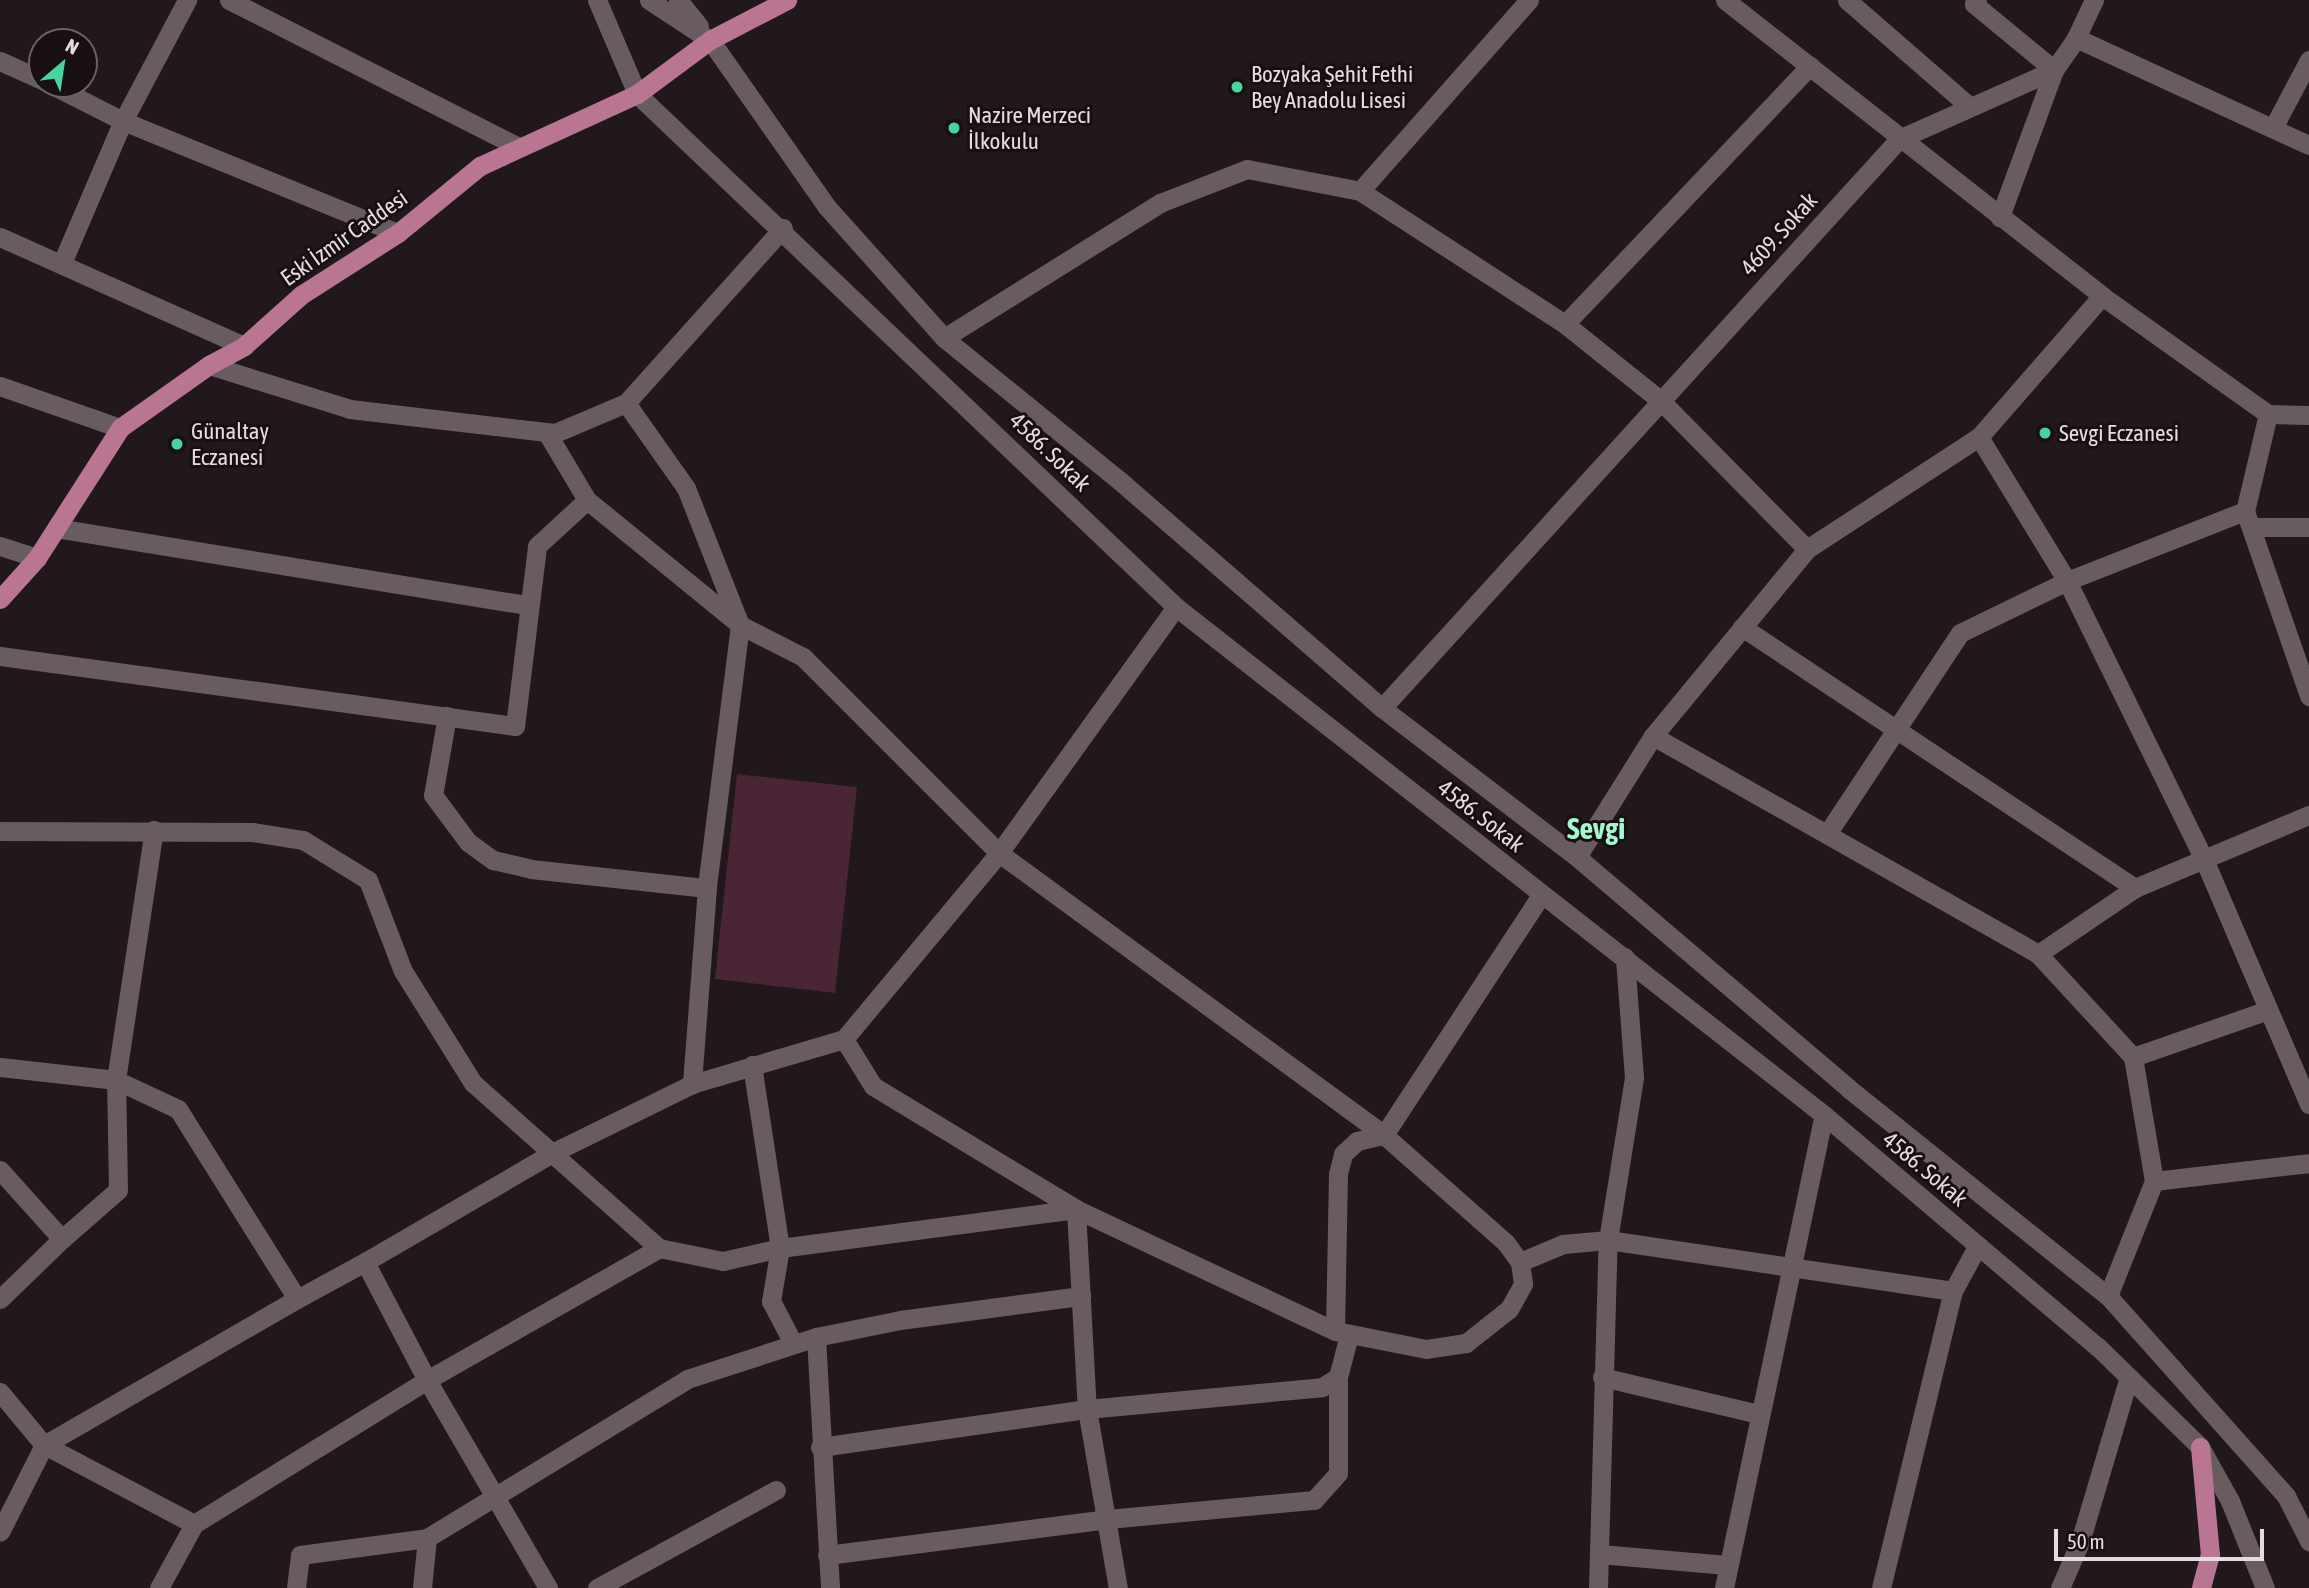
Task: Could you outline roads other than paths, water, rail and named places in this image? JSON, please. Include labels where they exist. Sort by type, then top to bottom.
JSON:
[{"type":"main road","name":"Eski İzmir Caddesi","points":[[0,599],[37,558],[120,428],[209,365],[244,346],[301,295],[398,233],[480,166],[637,94],[710,40],[787,0]]},
{"type":"main road","points":[[2200,1447],[2210,1554],[2201,1588]]},
{"type":"street","points":[[62,263],[123,121],[187,0]]},
{"type":"street","points":[[229,0],[519,147]]},
{"type":"street","points":[[597,0],[637,94]]},
{"type":"street","points":[[649,0],[710,40]]},
{"type":"street","name":"4586. Sokak","points":[[678,0],[710,40],[827,207],[944,338],[1382,708],[1577,857],[1848,1088],[2108,1296],[2286,1496],[2309,1541]]},
{"type":"street","points":[[1360,191],[1529,0]]},
{"type":"street","points":[[1725,0],[2102,296],[2267,414],[2309,415]]},
{"type":"street","points":[[1847,0],[1968,105]]},
{"type":"street","points":[[1978,0],[1975,4],[2054,69]]},
{"type":"street","points":[[2000,217],[2054,69],[2077,38],[2094,0]]},
{"type":"street","points":[[2077,38],[2274,126],[2309,145]]},
{"type":"street","points":[[2274,126],[2309,60]]},
{"type":"street","points":[[0,61],[28,74]]},
{"type":"street","points":[[1565,324],[1810,66]]},
{"type":"street","name":"4609. Sokak","points":[[1382,708],[1899,139],[1968,105],[2054,69]]},
{"type":"street","name":"4586. Sokak","points":[[637,94],[783,228],[1177,607],[1824,1115],[2129,1377],[2200,1447],[2230,1501],[2265,1588]]},
{"type":"street","points":[[78,98],[123,121],[398,233]]},
{"type":"street","points":[[944,338],[1160,203],[1247,169],[1360,191],[1565,324],[1660,400],[1807,549]]},
{"type":"street","points":[[209,365],[350,409],[555,433],[626,403],[783,228]]},
{"type":"street","points":[[0,237],[244,346]]},
{"type":"street","points":[[1577,857],[1653,736],[1807,549],[1979,437],[2102,296]]},
{"type":"street","points":[[0,386],[120,428]]},
{"type":"street","points":[[626,403],[686,488],[740,625],[707,888],[692,1084]]},
{"type":"street","points":[[2267,414],[2248,519],[2309,696]]},
{"type":"street","points":[[547,433],[587,500],[740,625],[803,657],[999,853],[1384,1135],[1506,1243],[1520,1262],[1523,1284],[1509,1309],[1466,1343],[1426,1349],[1342,1333],[1076,1209],[873,1086],[844,1039]]},
{"type":"street","points":[[1979,437],[2067,581],[2203,857],[2309,1104]]},
{"type":"street","points":[[0,656],[515,726],[537,546],[587,500]]},
{"type":"street","points":[[1827,834],[1960,633],[2067,581],[2248,519],[2309,527]]},
{"type":"street","points":[[56,528],[528,605]]},
{"type":"street","points":[[0,546],[37,558]]},
{"type":"street","points":[[0,1532],[44,1445],[554,1152],[692,1084],[844,1039],[999,853],[1177,607]]},
{"type":"street","points":[[1742,627],[1897,726],[2135,888]]},
{"type":"street","points":[[447,716],[433,795],[442,814],[468,842],[493,860],[531,869],[707,888]]},
{"type":"street","points":[[1653,736],[2038,954],[2133,1057],[2154,1181],[2108,1296]]},
{"type":"street","points":[[2038,954],[2135,888],[2203,857],[2309,815]]},
{"type":"street","points":[[0,1299],[118,1190],[116,1080],[154,830]]},
{"type":"street","points":[[0,831],[252,832],[303,840],[368,880],[403,971],[473,1083],[554,1152],[659,1248],[723,1261],[780,1248],[1076,1209]]},
{"type":"street","points":[[827,1555],[1108,1519],[1314,1500],[1338,1473],[1338,1377],[1342,1333],[1338,1174],[1343,1154],[1357,1141],[1384,1135],[1541,895]]},
{"type":"street","points":[[1598,1588],[1608,1240],[1634,1078],[1625,957]]},
{"type":"street","points":[[2133,1057],[2268,1010]]},
{"type":"street","points":[[752,1065],[780,1248],[771,1301],[793,1343]]},
{"type":"street","points":[[0,1067],[116,1080],[178,1109],[297,1299]]},
{"type":"street","points":[[1724,1588],[1824,1115]]},
{"type":"street","points":[[2154,1181],[2309,1163]]},
{"type":"street","points":[[0,1170],[62,1239]]},
{"type":"street","points":[[1076,1209],[1087,1409],[1118,1588]]},
{"type":"street","points":[[1520,1262],[1563,1244],[1608,1240],[1792,1265],[1953,1291]]},
{"type":"street","points":[[1881,1588],[1953,1291],[1978,1245]]},
{"type":"street","points":[[159,1588],[194,1524],[427,1380],[659,1248]]},
{"type":"street","points":[[366,1262],[427,1380],[496,1493],[548,1588]]},
{"type":"street","points":[[296,1588],[300,1555],[427,1538],[496,1493],[687,1379],[816,1337],[1081,1296]]},
{"type":"street","points":[[816,1337],[820,1447],[830,1588]]},
{"type":"street","points":[[820,1447],[1087,1409],[1322,1387],[1338,1377]]},
{"type":"street","points":[[1602,1377],[1759,1414]]},
{"type":"street","points":[[2060,1588],[2080,1542],[2129,1377]]},
{"type":"street","points":[[0,1392],[44,1445],[194,1524]]},
{"type":"street","points":[[597,1588],[776,1490]]},
{"type":"street","points":[[422,1588],[427,1538]]},
{"type":"street","points":[[1600,1554],[1727,1565]]},
{"type":"place","name":"Bozyaka Şehit Fethi Bey Anadolu Lisesi","points":[[1237,87]]},
{"type":"place","name":"Nazire Merzeci İlkokulu","points":[[954,128]]},
{"type":"place","name":"Sevgi Eczanesi","points":[[2045,433]]},
{"type":"place","name":"Günaltay Eczanesi","points":[[177,444]]},
{"type":"district","name":"Sevgi","points":[[1596,828]]}]
